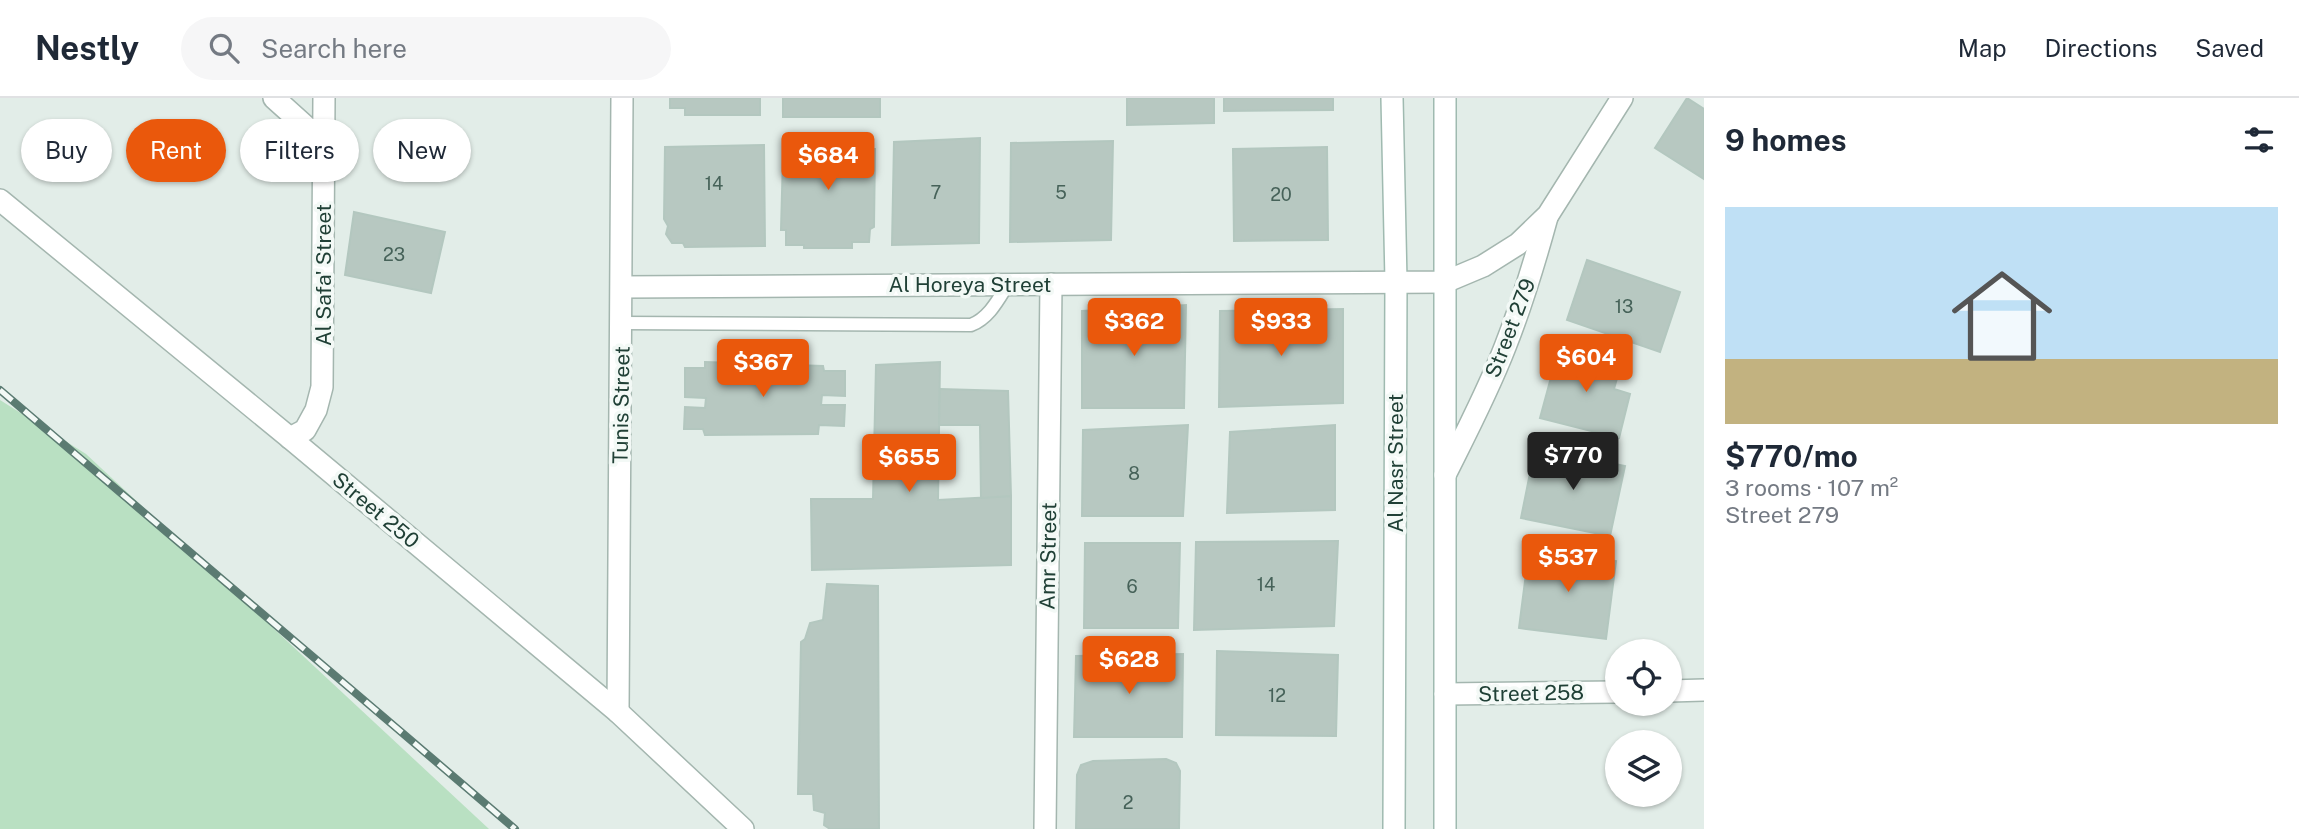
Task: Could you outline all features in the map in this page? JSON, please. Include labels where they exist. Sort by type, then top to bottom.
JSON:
[{"type":"street","points":[[274,98],[297,119]]},
{"type":"street","name":"Al Safa' Street","points":[[324,98],[324,119]]},
{"type":"street","name":"Tunis Street","points":[[618,712],[622,98]]},
{"type":"street","name":"Al Nasr Street","points":[[1392,98],[1396,281],[1394,829]]},
{"type":"street","points":[[1445,98],[1445,829]]},
{"type":"street","name":"Street 279","points":[[1445,282],[1495,259],[1518,244],[1548,215],[1622,98]]},
{"type":"street","name":"Al Safa' Street","points":[[290,438],[305,430],[316,410],[322,387],[324,182]]},
{"type":"street","name":"Street 250","points":[[0,200],[618,712],[743,829]]},
{"type":"street","name":"Street 279","points":[[1445,475],[1505,348],[1548,215]]},
{"type":"street","name":"Al Horeya Street","points":[[622,287],[1445,282]]},
{"type":"street","name":"Amr Street","points":[[1045,829],[1051,284]]},
{"type":"street","points":[[1682,691],[1704,690]]},
{"type":"street","name":"Street 258","points":[[1445,694],[1605,692]]},
{"type":"lane","points":[[622,323],[971,326],[987,315],[1008,284]]},
{"type":"green space","points":[[0,400],[86,454],[489,829],[0,829]]},
{"type":"building","points":[[670,98],[760,98],[760,115],[685,115],[685,108],[670,108]]},
{"type":"building","points":[[783,98],[880,98],[880,117],[783,117]]},
{"type":"building","points":[[1127,98],[1214,98],[1214,123],[1127,125]]},
{"type":"building","points":[[1224,98],[1333,98],[1333,110],[1224,111]]},
{"type":"building","points":[[1687,98],[1704,109],[1704,179],[1655,148]]},
{"type":"building","points":[[797,136],[858,136],[858,141],[869,140],[869,149],[875,149],[874,227],[870,229],[869,242],[852,242],[852,248],[804,248],[804,245],[786,245],[786,230],[781,230],[783,156],[786,156],[787,141],[797,140]]},
{"type":"building","points":[[980,138],[979,243],[892,245],[894,142]]},
{"type":"building","points":[[1113,141],[1111,240],[1010,242],[1011,143]]},
{"type":"building","points":[[764,145],[765,246],[685,247],[683,243],[672,243],[666,234],[668,226],[664,219],[665,147]]},
{"type":"building","points":[[1327,147],[1328,240],[1234,241],[1233,149]]},
{"type":"building","points":[[354,212],[445,232],[431,293],[345,275]]},
{"type":"building","points":[[1587,260],[1680,292],[1660,352],[1567,320]]},
{"type":"building","points":[[1186,305],[1184,408],[1082,408],[1082,311]]},
{"type":"building","points":[[1343,309],[1343,403],[1219,407],[1220,311]]},
{"type":"building","points":[[1559,348],[1621,364],[1614,389],[1630,394],[1619,438],[1540,418]]},
{"type":"building","points":[[705,362],[823,366],[824,371],[845,371],[845,396],[822,395],[821,405],[845,405],[844,426],[819,425],[818,434],[705,435],[703,429],[684,429],[685,407],[705,408],[706,398],[685,397],[685,368],[705,368]]},
{"type":"building","points":[[940,362],[938,500],[1011,496],[1011,565],[812,570],[811,499],[873,499],[876,365]]},
{"type":"building","points":[[940,389],[1008,391],[1011,496],[981,498],[980,425],[939,425]]},
{"type":"building","points":[[1188,425],[1183,516],[1082,516],[1083,430]]},
{"type":"building","points":[[1335,425],[1335,510],[1227,513],[1230,432]]},
{"type":"building","points":[[1535,448],[1625,466],[1610,536],[1521,518]]},
{"type":"building","points":[[1338,541],[1334,626],[1194,630],[1196,542]]},
{"type":"building","points":[[1085,543],[1180,543],[1178,628],[1084,628]]},
{"type":"building","points":[[1529,550],[1616,561],[1606,639],[1519,628]]},
{"type":"building","points":[[827,584],[878,586],[879,829],[830,829],[824,825],[825,813],[814,810],[813,794],[798,794],[801,642],[805,639],[810,623],[823,620]]},
{"type":"building","points":[[1217,651],[1338,655],[1336,736],[1216,735]]},
{"type":"building","points":[[1183,654],[1182,737],[1074,737],[1076,656]]},
{"type":"building","points":[[1166,759],[1176,763],[1180,771],[1179,829],[1076,829],[1077,775],[1081,765],[1093,761]]},
{"type":"railway","points":[[0,390],[515,829]]}]
